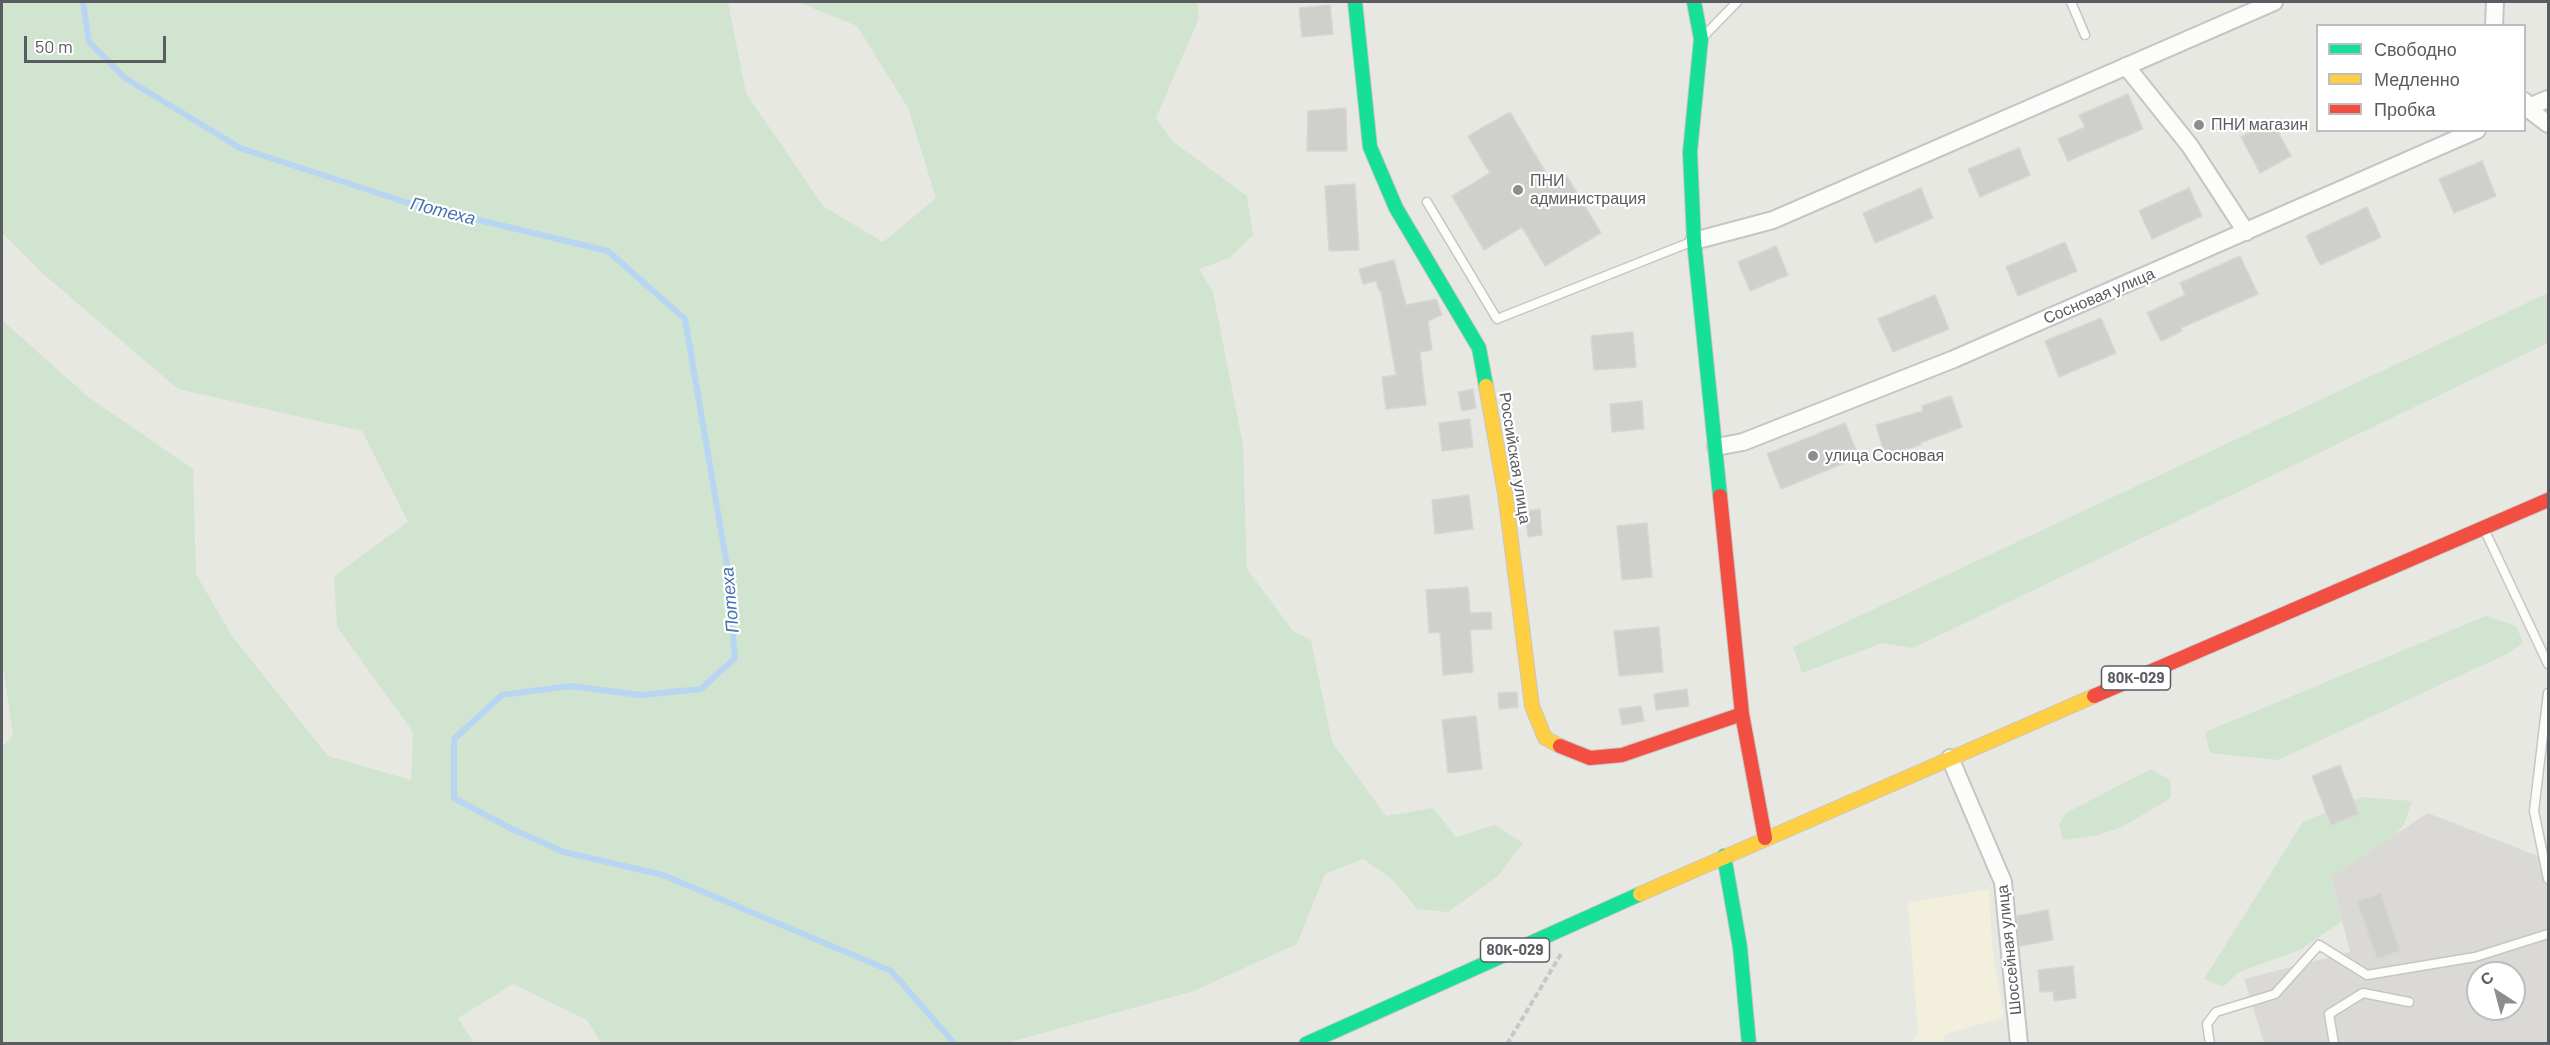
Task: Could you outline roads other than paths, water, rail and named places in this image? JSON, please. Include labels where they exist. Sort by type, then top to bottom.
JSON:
[{"type":"street","name":"Российская улица","points":[[1356,2],[1370,147],[1396,208],[1479,348],[1505,494],[1532,706],[1545,738],[1565,749],[1590,758],[1622,755],[1742,714]]},
{"type":"street","points":[[1694,2],[1701,39],[1690,152],[1694,241],[1742,714],[1765,837]]},
{"type":"street","points":[[1694,241],[1773,220],[2274,2]]},
{"type":"street","points":[[2494,2],[2494,24]]},
{"type":"street","points":[[2126,66],[2190,146],[2246,232]]},
{"type":"street","points":[[2526,106],[2548,99]]},
{"type":"street","points":[[2526,107],[2548,124]]},
{"type":"street","name":"Сосновая улица","points":[[1716,447],[1743,442],[1943,364],[2471,132]]},
{"type":"street","name":"80К-029","points":[[1306,1044],[1765,837],[2548,500]]},
{"type":"street","name":"Шоссейная улица","points":[[1950,758],[2003,882],[2019,1044]]},
{"type":"street","points":[[1724,856],[1740,947],[1749,1044]]},
{"type":"lane","points":[[1701,39],[1737,2]]},
{"type":"lane","points":[[2074,3],[2085,35]]},
{"type":"lane","points":[[1427,202],[1497,319],[1694,241]]},
{"type":"lane","points":[[2484,529],[2548,664]]},
{"type":"lane","points":[[2548,693],[2534,811],[2548,879]]},
{"type":"lane","points":[[2210,1044],[2207,1024],[2216,1012],[2275,994],[2319,945],[2367,975],[2475,957],[2548,934]]},
{"type":"lane","points":[[2334,1044],[2329,1014],[2363,993],[2409,1002]]},
{"type":"waterway","name":"Потеха","points":[[83,2],[89,42],[125,78],[240,148],[408,203],[608,251],[685,319],[727,566],[735,658],[701,689],[641,695],[569,686],[502,695],[454,739],[454,798],[512,829],[564,852],[663,875],[891,971],[955,1044]]},
{"type":"place","name":"ПНИ магазин","points":[[2199,125]]},
{"type":"place","name":"ПНИ администрация","points":[[1518,190]]},
{"type":"place","name":"улица Сосновая","points":[[1813,456]]}]
